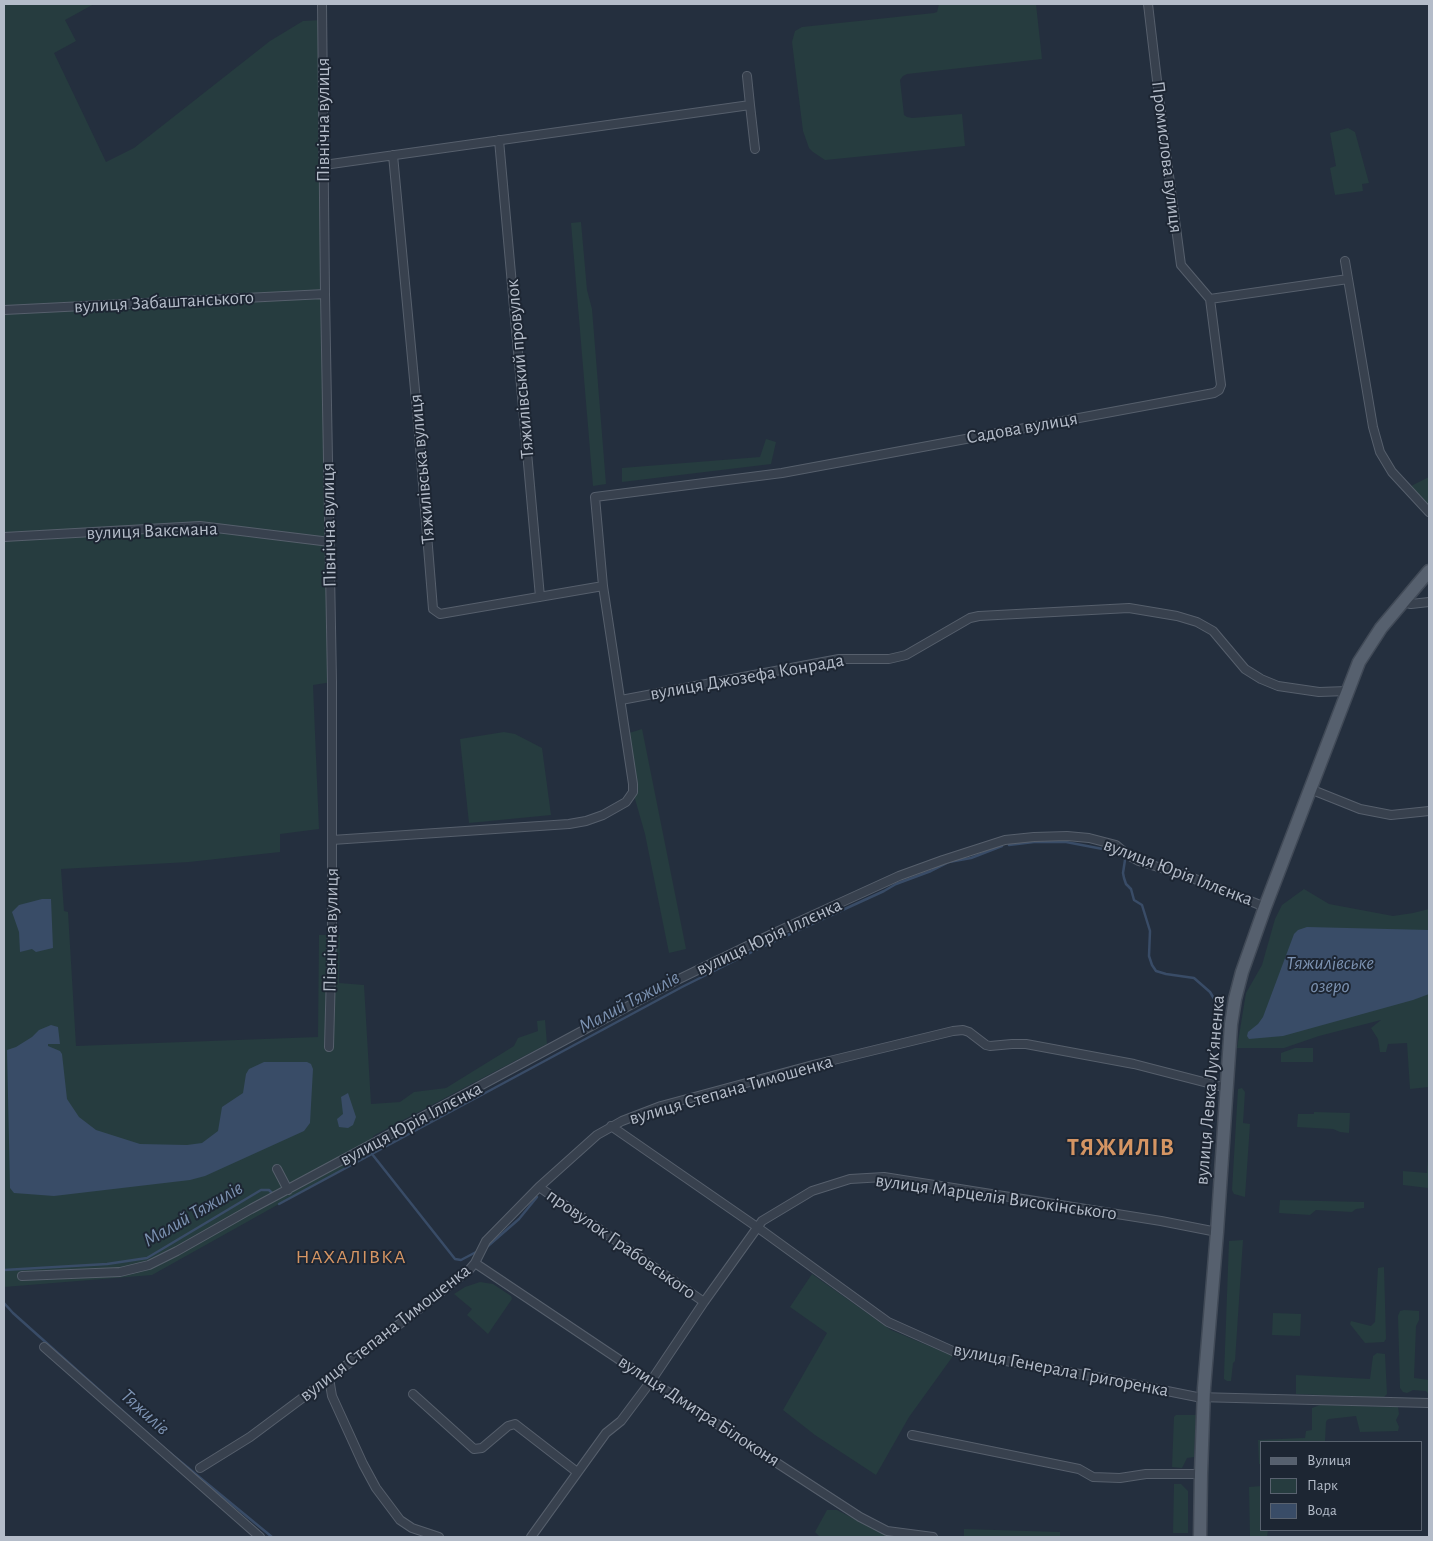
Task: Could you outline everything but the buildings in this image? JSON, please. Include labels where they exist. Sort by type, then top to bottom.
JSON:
[{"type":"main road","name":"вулиця Левка Лукʼяненка","points":[[1200,1537],[1204,1397],[1219,1212],[1231,1024],[1235,999],[1242,972],[1265,907],[1359,662],[1381,628],[1429,571]]},
{"type":"street","name":"Північна вулиця","points":[[322,4],[332,682],[332,934],[328,1047]]},
{"type":"street","name":"Промислова вулиця","points":[[1148,4],[1181,265],[1210,299]]},
{"type":"street","points":[[747,76],[755,149]]},
{"type":"street","points":[[324,165],[750,105]]},
{"type":"street","name":"Тяжилівський провулок","points":[[499,140],[540,597]]},
{"type":"street","name":"Тяжилівська вулиця","points":[[393,155],[433,609],[440,614],[603,586]]},
{"type":"street","points":[[1345,261],[1373,427],[1380,452],[1392,472],[1429,512]]},
{"type":"street","points":[[1210,299],[1348,279]]},
{"type":"street","name":"вулиця Забаштанського","points":[[4,310],[325,294]]},
{"type":"street","name":"Садова вулиця","points":[[603,586],[595,497],[782,473],[1214,393],[1219,390],[1221,385],[1210,299]]},
{"type":"street","name":"вулиця Ваксмана","points":[[4,537],[200,526],[330,542]]},
{"type":"street","points":[[332,840],[569,824],[586,821],[615,809],[626,802],[633,792],[603,586]]},
{"type":"street","points":[[1402,602],[1411,604],[1429,602]]},
{"type":"street","name":"вулиця Джозефа Конрада","points":[[621,700],[839,659],[889,659],[906,655],[970,618],[980,616],[1129,608],[1177,616],[1197,622],[1213,631],[1245,669],[1261,679],[1278,686],[1319,692],[1347,691]]},
{"type":"street","points":[[1310,790],[1360,810],[1391,815],[1429,811]]},
{"type":"street","name":"вулиця Юрія Іллєнка","points":[[22,1276],[120,1272],[141,1267],[177,1251],[676,981],[899,876],[1005,840],[1067,836],[1089,838],[1116,845],[1139,861],[1190,878],[1265,907]]},
{"type":"street","name":"вулиця Степана Тимошенка","points":[[200,1468],[250,1437],[469,1270],[475,1263],[486,1241],[539,1187],[597,1135],[611,1126],[660,1106],[954,1030],[969,1032],[990,1046],[1026,1044],[1134,1064],[1227,1088]]},
{"type":"street","name":"вулиця Генерала Григоренка","points":[[611,1126],[757,1227],[888,1322],[955,1352],[1204,1397],[1429,1403]]},
{"type":"street","points":[[276,1169],[288,1190]]},
{"type":"street","name":"вулиця Марцелія Високінського","points":[[532,1537],[606,1433],[621,1421],[651,1381],[757,1227],[770,1215],[812,1191],[850,1179],[884,1177],[1152,1219],[1217,1232]]},
{"type":"street","name":"провулок Грабовського","points":[[539,1187],[704,1302]]},
{"type":"street","name":"вулиця Дмитра Білоконя","points":[[475,1263],[651,1381],[860,1517],[887,1531],[933,1537]]},
{"type":"street","points":[[44,1347],[260,1537]]},
{"type":"street","points":[[329,1378],[332,1396],[376,1488],[400,1520],[412,1528],[439,1537]]},
{"type":"street","points":[[413,1394],[474,1449],[482,1448],[508,1426],[515,1424],[577,1472]]},
{"type":"street","points":[[912,1435],[1079,1469],[1092,1477],[1120,1478],[1146,1474],[1201,1474]]},
{"type":"green space","points":[[4,4],[94,4],[65,20],[76,41],[54,53],[106,162],[134,148],[270,41],[303,21],[322,20],[332,682],[313,685],[319,829],[280,834],[280,852],[189,862],[61,869],[64,911],[68,912],[76,1046],[318,1037],[319,935],[340,935],[339,983],[364,985],[371,1104],[400,1102],[414,1092],[446,1088],[514,1046],[518,1038],[538,1031],[537,1021],[545,1020],[547,1044],[373,1136],[372,1154],[152,1275],[4,1287]]},
{"type":"green space","points":[[939,4],[1036,4],[1042,59],[903,76],[900,80],[904,115],[912,118],[962,114],[965,146],[825,160],[813,152],[809,148],[803,131],[792,42],[795,31],[802,27],[934,13],[937,12]]},
{"type":"green space","points":[[1348,128],[1355,132],[1369,183],[1362,184],[1363,191],[1335,195],[1330,168],[1336,166],[1330,133]]},
{"type":"green space","points":[[581,222],[587,290],[592,309],[606,484],[593,486],[571,223]]},
{"type":"green space","points":[[766,439],[776,442],[771,464],[622,482],[622,468],[760,457]]},
{"type":"green space","points":[[1429,477],[1429,509],[1409,487]]},
{"type":"green space","points":[[642,729],[686,949],[669,953],[645,834],[633,792],[626,734]]},
{"type":"green space","points":[[504,732],[515,734],[542,748],[551,815],[469,823],[460,739]]},
{"type":"green space","points":[[1304,889],[1329,904],[1393,916],[1429,909],[1429,1087],[1410,1089],[1407,1043],[1388,1044],[1386,1052],[1380,1052],[1378,1039],[1371,1028],[1381,1020],[1319,1036],[1284,1048],[1237,1048],[1246,993],[1262,965],[1275,919],[1282,905]]},
{"type":"green space","points":[[1295,1048],[1313,1048],[1313,1062],[1281,1062],[1281,1053]]},
{"type":"green space","points":[[1242,1088],[1245,1092],[1243,1123],[1250,1124],[1245,1197],[1234,1194],[1232,1190],[1238,1089]]},
{"type":"green space","points":[[1314,1112],[1350,1113],[1349,1133],[1333,1129],[1297,1127],[1298,1114],[1314,1114]]},
{"type":"green space","points":[[1428,1160],[1428,1188],[1403,1185],[1403,1171],[1427,1173]]},
{"type":"green space","points":[[1280,1200],[1364,1202],[1364,1208],[1356,1209],[1352,1212],[1316,1210],[1310,1215],[1279,1213]]},
{"type":"green space","points":[[1243,1240],[1235,1361],[1233,1363],[1231,1381],[1227,1381],[1224,1379],[1224,1375],[1229,1241]]},
{"type":"green space","points":[[1384,1267],[1386,1339],[1384,1342],[1365,1343],[1350,1324],[1351,1321],[1371,1326],[1375,1322],[1378,1268]]},
{"type":"green space","points":[[812,1274],[891,1330],[953,1356],[909,1417],[876,1475],[815,1435],[783,1410],[827,1333],[790,1307]]},
{"type":"green space","points":[[480,1282],[493,1284],[511,1296],[512,1299],[488,1334],[467,1315],[472,1309],[454,1294],[465,1287]]},
{"type":"green space","points":[[1400,1311],[1419,1311],[1419,1320],[1416,1326],[1414,1378],[1429,1380],[1429,1395],[1426,1391],[1413,1390],[1407,1393],[1403,1392],[1400,1388],[1398,1316]]},
{"type":"green space","points":[[1273,1313],[1301,1314],[1300,1336],[1272,1335]]},
{"type":"green space","points":[[1377,1353],[1385,1354],[1387,1394],[1383,1398],[1296,1394],[1296,1375],[1370,1379],[1373,1356]]},
{"type":"green space","points":[[1320,1405],[1398,1407],[1399,1414],[1396,1420],[1399,1427],[1398,1431],[1360,1432],[1356,1416],[1329,1419],[1326,1422],[1325,1441],[1260,1441],[1259,1464],[1258,1440],[1305,1438],[1306,1431],[1312,1430],[1312,1408]]},
{"type":"green space","points":[[1176,1415],[1196,1415],[1194,1457],[1187,1458],[1182,1468],[1172,1467],[1174,1417]]},
{"type":"green space","points":[[1174,1484],[1181,1484],[1188,1491],[1188,1533],[1173,1533]]},
{"type":"green space","points":[[1260,1486],[1260,1531],[1268,1531],[1267,1537],[1250,1537],[1249,1487]]},
{"type":"green space","points":[[827,1510],[837,1510],[890,1537],[820,1537],[815,1532]]},
{"type":"green space","points":[[964,1529],[1060,1532],[1060,1537],[964,1537]]},
{"type":"water","points":[[42,899],[51,899],[53,948],[36,952],[32,949],[20,952],[19,932],[12,912],[19,905]]},
{"type":"water","name":"Тяжилівське озеро","points":[[1307,927],[1429,930],[1429,994],[1283,1036],[1249,1039],[1247,1036],[1248,1032],[1263,1017],[1294,934],[1298,930]]},
{"type":"water","points":[[51,1025],[58,1027],[60,1044],[48,1044],[48,1046],[60,1051],[62,1054],[67,1099],[79,1117],[96,1130],[140,1144],[187,1145],[202,1143],[218,1131],[222,1107],[243,1093],[246,1074],[249,1069],[264,1062],[307,1062],[311,1064],[313,1069],[310,1123],[304,1131],[205,1176],[190,1180],[54,1196],[14,1193],[10,1188],[7,1050],[16,1047],[39,1030]]},
{"type":"water","points":[[348,1093],[356,1117],[353,1125],[348,1128],[339,1127],[337,1119],[343,1114],[341,1097]]},
{"type":"waterway","name":"Малий Тяжилів","points":[[1009,845],[1034,842],[1066,842],[1108,850],[1123,855],[1125,860],[1123,873],[1126,884],[1131,889],[1134,900],[1142,905],[1150,931],[1149,956],[1152,965],[1156,971],[1194,978],[1210,992],[1216,1002],[1214,1021],[1215,1027],[1219,1029]]},
{"type":"waterway","name":"Малий Тяжилів","points":[[279,1204],[682,987],[764,946],[896,884],[949,862],[971,858],[1002,846]]},
{"type":"waterway","points":[[372,1154],[455,1259],[461,1260],[478,1251]]},
{"type":"waterway","name":"Малий Тяжилів","points":[[4,1270],[107,1264],[147,1258],[261,1190],[269,1190],[274,1195]]},
{"type":"waterway","points":[[488,1246],[519,1219],[537,1197]]},
{"type":"waterway","name":"Тяжилів","points":[[4,1303],[164,1448],[272,1537]]},
{"type":"district","name":"ТЯЖИЛІВ","points":[[1121,1148]]},
{"type":"district","name":"НАХАЛІВКА","points":[[351,1257]]}]
